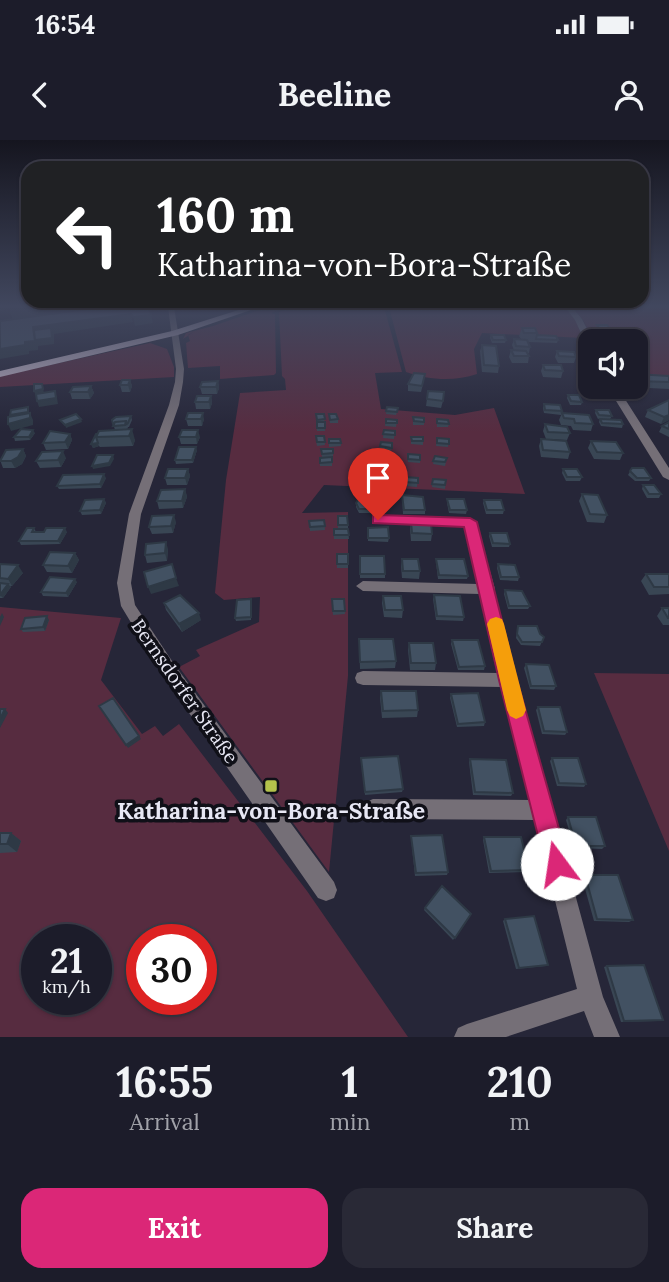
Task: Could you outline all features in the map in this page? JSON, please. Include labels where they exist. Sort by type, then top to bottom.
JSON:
[{"type":"main road","points":[[0,369],[90,349]]},
{"type":"main road","points":[[0,374],[100,349]]},
{"type":"street","name":"Bernsdorfer Straße","points":[[177,349],[180,369],[174,405],[135,514],[124,583],[128,606],[167,669],[326,890]]},
{"type":"street","points":[[620,399],[669,477]]},
{"type":"street","points":[[378,520],[470,522],[508,680],[591,997],[607,1037]]},
{"type":"street","points":[[363,586],[488,589]]},
{"type":"street","points":[[363,678],[508,680]]},
{"type":"street","points":[[373,809],[544,810]]},
{"type":"street","points":[[467,1037],[591,997]]},
{"type":"shaded area","points":[[123,349],[167,349],[174,367],[174,377],[0,387],[0,376]]},
{"type":"shaded area","points":[[186,349],[276,349],[274,375],[220,379],[220,366],[188,368]]},
{"type":"shaded area","points":[[281,349],[396,349],[402,372],[375,373],[381,409],[455,415],[494,408],[525,494],[324,485],[302,513],[348,512],[348,676],[329,872],[179,667],[200,656],[196,650],[259,622],[260,597],[224,600],[215,593],[226,480],[240,393],[286,390],[282,376]]},
{"type":"shaded area","points":[[400,349],[474,349],[477,374],[450,379],[423,377],[406,372]]},
{"type":"shaded area","points":[[648,349],[669,349],[669,377],[648,376]]},
{"type":"shaded area","points":[[0,607],[121,618],[101,680],[142,734],[155,726],[163,736],[179,724],[307,891],[408,1037],[0,1037]]},
{"type":"shaded area","points":[[594,673],[669,674],[669,851]]},
{"type":"building","points":[[482,349],[496,349],[499,366],[484,365]]},
{"type":"building","points":[[511,350],[526,351],[529,356],[514,356]]},
{"type":"building","points":[[557,351],[574,352],[576,357],[559,356]]},
{"type":"building","points":[[543,365],[561,365],[563,371],[545,370]]},
{"type":"building","points":[[414,373],[425,374],[422,386],[408,384]]},
{"type":"building","points":[[648,375],[669,376],[669,382],[648,381]]},
{"type":"building","points":[[122,380],[130,380],[128,385],[120,385]]},
{"type":"building","points":[[218,381],[216,387],[200,387],[202,382]]},
{"type":"building","points":[[34,384],[42,384],[43,389],[34,391]]},
{"type":"building","points":[[91,386],[88,392],[70,392],[73,387]]},
{"type":"building","points":[[55,391],[56,398],[37,401],[36,394]]},
{"type":"building","points":[[428,391],[444,392],[443,401],[427,399]]},
{"type":"building","points":[[568,395],[578,395],[582,402],[571,401]]},
{"type":"building","points":[[197,396],[211,396],[209,402],[195,402]]},
{"type":"building","points":[[669,400],[669,415],[664,417],[648,410]]},
{"type":"building","points":[[544,404],[560,405],[562,411],[545,410]]},
{"type":"building","points":[[28,407],[28,412],[10,415],[11,410]]},
{"type":"building","points":[[387,407],[398,408],[397,412],[386,411]]},
{"type":"building","points":[[596,410],[609,410],[612,416],[599,415]]},
{"type":"building","points":[[30,413],[30,418],[8,424],[8,417]]},
{"type":"building","points":[[188,413],[203,413],[201,419],[186,419]]},
{"type":"building","points":[[562,413],[589,415],[593,424],[575,423],[574,419],[564,418]]},
{"type":"building","points":[[76,414],[81,419],[65,425],[60,420]]},
{"type":"building","points":[[316,414],[324,414],[325,419],[317,420]]},
{"type":"building","points":[[329,414],[336,414],[338,419],[330,420]]},
{"type":"building","points":[[131,416],[127,424],[126,421],[113,424],[112,420],[116,417]]},
{"type":"building","points":[[413,417],[424,418],[424,422],[414,421]]},
{"type":"building","points":[[386,419],[397,420],[397,423],[386,423]]},
{"type":"building","points":[[437,419],[448,420],[449,424],[437,423]]},
{"type":"building","points":[[600,419],[621,420],[623,424],[602,423]]},
{"type":"building","points":[[126,421],[125,425],[113,426],[115,422]]},
{"type":"building","points":[[317,422],[325,422],[325,428],[317,428]]},
{"type":"building","points":[[545,424],[567,427],[570,433],[548,432]]},
{"type":"building","points":[[21,429],[33,430],[29,437],[14,437]]},
{"type":"building","points":[[132,429],[129,436],[96,437],[99,431]]},
{"type":"building","points":[[182,430],[198,430],[196,437],[179,437]]},
{"type":"building","points":[[384,430],[395,431],[395,435],[383,434]]},
{"type":"building","points":[[50,431],[70,434],[65,442],[43,443]]},
{"type":"building","points":[[96,434],[98,443],[91,444]]},
{"type":"building","points":[[316,436],[324,436],[325,442],[317,442]]},
{"type":"building","points":[[411,437],[423,437],[423,441],[412,441]]},
{"type":"building","points":[[437,438],[449,439],[449,444],[437,443]]},
{"type":"building","points":[[329,439],[340,439],[341,443],[329,443]]},
{"type":"building","points":[[541,439],[566,441],[570,452],[543,450]]},
{"type":"building","points":[[591,441],[616,442],[623,453],[597,452]]},
{"type":"building","points":[[381,442],[392,443],[392,448],[380,446]]},
{"type":"building","points":[[179,447],[196,447],[192,460],[175,460]]},
{"type":"building","points":[[23,449],[18,457],[11,461],[0,461],[6,450]]},
{"type":"building","points":[[321,449],[333,449],[333,453],[322,454]]},
{"type":"building","points":[[63,451],[58,460],[36,461],[42,452]]},
{"type":"building","points":[[408,454],[420,455],[420,460],[408,459]]},
{"type":"building","points":[[97,455],[113,455],[109,463],[92,466]]},
{"type":"building","points":[[378,455],[390,456],[390,461],[378,460]]},
{"type":"building","points":[[435,456],[447,458],[445,462],[433,461]]},
{"type":"building","points":[[332,457],[332,462],[320,463],[320,458]]},
{"type":"building","points":[[632,468],[644,468],[651,478],[637,478],[630,471]]},
{"type":"building","points":[[168,469],[188,469],[185,478],[165,478]]},
{"type":"building","points":[[374,469],[386,470],[385,475],[373,474]]},
{"type":"building","points":[[563,469],[577,469],[582,477],[567,477]]},
{"type":"building","points":[[104,474],[100,484],[57,486],[63,475]]},
{"type":"building","points":[[405,477],[418,478],[418,483],[405,482]]},
{"type":"building","points":[[433,479],[446,480],[445,485],[432,484]]},
{"type":"building","points":[[643,485],[654,485],[661,494],[649,494]]},
{"type":"building","points":[[185,489],[182,501],[157,501],[161,490]]},
{"type":"building","points":[[371,494],[391,494],[391,501],[382,501],[382,509],[359,509],[356,503],[359,498],[371,498]]},
{"type":"building","points":[[582,494],[598,495],[607,515],[590,514]]},
{"type":"building","points":[[402,495],[423,497],[425,510],[404,510]]},
{"type":"building","points":[[104,499],[100,510],[80,511],[85,500]]},
{"type":"building","points":[[447,499],[464,499],[467,510],[450,510]]},
{"type":"building","points":[[484,500],[501,500],[504,510],[487,510]]},
{"type":"building","points":[[174,515],[171,526],[149,527],[152,516]]},
{"type":"building","points":[[338,516],[347,516],[348,525],[338,525]]},
{"type":"building","points":[[324,520],[325,526],[310,527],[309,521]]},
{"type":"building","points":[[411,522],[431,523],[432,534],[412,533]]},
{"type":"building","points":[[388,527],[389,538],[368,538],[368,528]]},
{"type":"building","points":[[27,528],[34,528],[32,532],[44,532],[46,528],[65,528],[58,541],[19,541]]},
{"type":"building","points":[[334,529],[348,529],[349,535],[334,535]]},
{"type":"building","points":[[490,533],[507,533],[510,544],[493,543]]},
{"type":"building","points":[[166,542],[165,553],[145,555],[146,544]]},
{"type":"building","points":[[50,552],[75,553],[68,566],[43,565]]},
{"type":"building","points":[[337,554],[348,554],[348,564],[337,564]]},
{"type":"building","points":[[360,556],[384,556],[385,574],[360,574]]},
{"type":"building","points":[[402,559],[418,559],[420,571],[403,571]]},
{"type":"building","points":[[436,559],[464,559],[468,576],[439,575]]},
{"type":"building","points":[[0,564],[18,565],[8,579],[0,578]]},
{"type":"building","points":[[172,564],[176,578],[148,587],[144,572]]},
{"type":"building","points":[[498,564],[515,565],[519,577],[501,577]]},
{"type":"building","points":[[646,574],[669,574],[669,587],[654,587]]},
{"type":"building","points":[[50,577],[75,579],[66,593],[41,592]]},
{"type":"building","points":[[0,583],[8,584],[0,595]]},
{"type":"building","points":[[505,590],[522,591],[530,606],[509,606]]},
{"type":"building","points":[[180,595],[199,613],[179,624],[164,603]]},
{"type":"building","points":[[434,595],[460,596],[464,617],[437,616]]},
{"type":"building","points":[[383,596],[401,596],[403,610],[385,610]]},
{"type":"building","points":[[251,599],[251,617],[235,618],[237,600]]},
{"type":"building","points":[[332,599],[344,599],[345,611],[333,611]]},
{"type":"building","points":[[662,608],[669,608],[669,618],[668,618]]},
{"type":"building","points":[[47,616],[43,627],[21,629],[25,618]]},
{"type":"building","points":[[518,626],[537,626],[544,637],[542,642],[522,642],[517,634]]},
{"type":"building","points":[[359,639],[393,639],[396,661],[360,662]]},
{"type":"building","points":[[452,640],[478,640],[485,666],[459,667]]},
{"type":"building","points":[[409,643],[433,643],[436,663],[411,663]]},
{"type":"building","points":[[526,664],[549,665],[556,686],[531,686]]},
{"type":"building","points":[[381,691],[416,691],[418,710],[383,711]]},
{"type":"building","points":[[478,693],[485,722],[458,724],[451,694]]},
{"type":"building","points":[[113,698],[139,736],[126,745],[99,706]]},
{"type":"building","points":[[538,707],[560,707],[567,732],[544,731]]},
{"type":"building","points":[[398,756],[403,789],[365,792],[361,758]]},
{"type":"building","points":[[552,758],[578,758],[586,784],[559,783]]},
{"type":"building","points":[[470,759],[506,760],[513,793],[475,792]]},
{"type":"building","points":[[568,817],[596,817],[605,846],[576,846]]},
{"type":"building","points":[[0,833],[11,833],[7,844],[0,844]]},
{"type":"building","points":[[442,835],[448,872],[416,873],[411,836]]},
{"type":"building","points":[[484,837],[521,837],[529,870],[491,871]]},
{"type":"building","points":[[585,875],[618,875],[633,920],[597,919]]},
{"type":"building","points":[[442,886],[471,914],[455,938],[425,908]]},
{"type":"building","points":[[534,916],[548,965],[519,968],[505,919]]},
{"type":"building","points":[[644,965],[663,1020],[624,1021],[607,966]]},
{"type":"slow traffic","points":[[496,624],[516,710]]},
{"type":"place","name":"Katharina-von-Bora-Straße","points":[[271,786]]},
{"type":"route","points":[[378,520],[470,522],[508,680],[557,864]]}]
